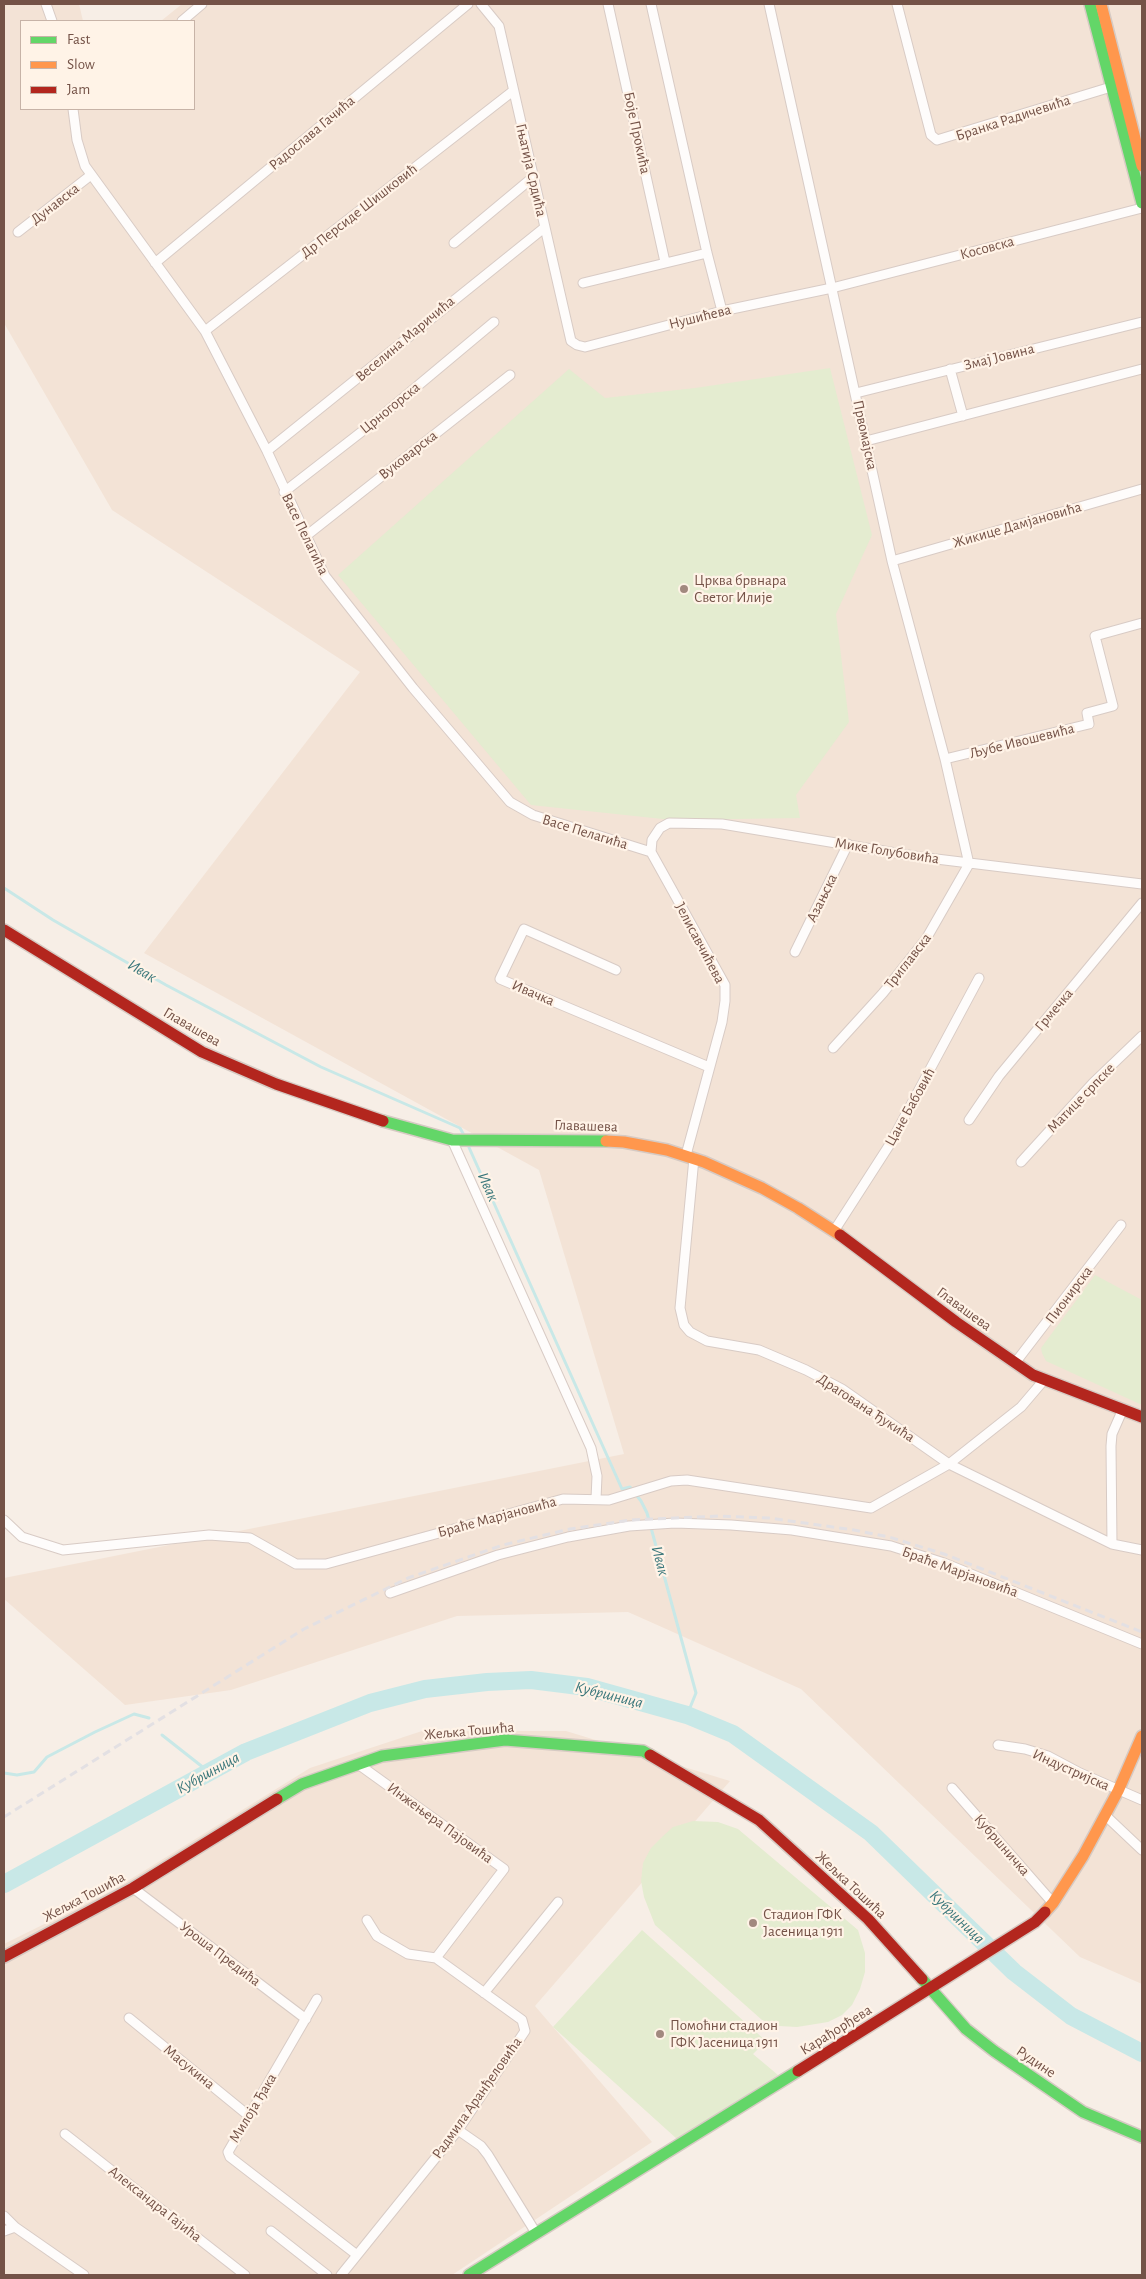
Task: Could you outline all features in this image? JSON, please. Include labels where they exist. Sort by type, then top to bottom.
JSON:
[{"type":"main road","points":[[1090,4],[1142,203]]},
{"type":"main road","points":[[1101,4],[1142,166]]},
{"type":"main road","name":"Главашева","points":[[4,930],[184,1042],[219,1060],[325,1103],[396,1126],[456,1140],[610,1141],[653,1146],[690,1157],[776,1195],[834,1232],[956,1322],[1015,1363],[1044,1380],[1142,1417]]},
{"type":"main road","name":"Карађорђева","points":[[469,2275],[1027,1928],[1053,1904],[1084,1856],[1106,1816],[1142,1736]]},
{"type":"main road","name":"Жељка Тошића","points":[[4,1957],[133,1888],[302,1784],[382,1756],[505,1740],[643,1750],[759,1820],[868,1919],[932,1988]]},
{"type":"main road","name":"Рудине","points":[[932,1988],[966,2029],[994,2051],[1083,2112],[1142,2137]]},
{"type":"street","points":[[46,4],[52,20]]},
{"type":"street","points":[[183,20],[202,4]]},
{"type":"street","name":"Радослава Гачића","points":[[155,263],[468,4]]},
{"type":"street","name":"Гњатија Срдића","points":[[481,4],[498,26],[571,341]]},
{"type":"street","name":"Боје Прокића","points":[[608,4],[665,262]]},
{"type":"street","points":[[652,4],[707,253],[722,311]]},
{"type":"street","name":"Првомајска","points":[[770,4],[892,562],[945,759],[969,864]]},
{"type":"street","name":"Бранка Радичевића","points":[[897,4],[930,135],[937,140],[1111,87]]},
{"type":"street","name":"Др Персиде Шишковић","points":[[204,331],[514,91]]},
{"type":"street","name":"Васе Пелагића","points":[[73,110],[81,157],[91,175],[204,331],[267,451],[284,492],[325,576],[412,688],[510,802],[533,815],[651,852]]},
{"type":"street","name":"Дунавска","points":[[18,232],[91,175]]},
{"type":"street","points":[[454,243],[532,178]]},
{"type":"street","name":"Косовска","points":[[832,288],[1142,208]]},
{"type":"street","name":"Веселина Маричића","points":[[267,451],[544,228]]},
{"type":"street","points":[[583,283],[707,253]]},
{"type":"street","name":"Нушићева","points":[[571,341],[585,347],[722,311],[832,288]]},
{"type":"street","name":"Црногорска","points":[[284,492],[378,419],[494,322]]},
{"type":"street","name":"Змај Јовина","points":[[856,393],[1142,322]]},
{"type":"street","points":[[950,369],[963,416]]},
{"type":"street","points":[[866,441],[1142,369]]},
{"type":"street","name":"Вуковарска","points":[[306,536],[510,375]]},
{"type":"street","name":"Жикице Дамјановића","points":[[892,562],[1142,490]]},
{"type":"street","name":"Љубе Ивошевића","points":[[945,759],[1088,724],[1087,712],[1113,706],[1095,636],[1142,622]]},
{"type":"street","name":"Мике Голубовића","points":[[651,852],[652,840],[660,828],[669,823],[722,824],[969,864],[1142,884]]},
{"type":"street","name":"Азањска","points":[[795,952],[848,844]]},
{"type":"street","name":"Јелисавчићева","points":[[651,852],[725,985],[722,1022],[709,1067],[690,1157]]},
{"type":"street","name":"Триглавска","points":[[833,1048],[882,993],[926,939],[969,864]]},
{"type":"street","name":"Грмечка","points":[[969,1120],[999,1076],[1142,903]]},
{"type":"street","name":"Ивачка","points":[[616,970],[524,929],[500,979],[709,1067]]},
{"type":"street","name":"Цане Бабовић","points":[[834,1232],[890,1144],[979,978]]},
{"type":"street","name":"Матице српске","points":[[1021,1162],[1093,1082],[1142,1036]]},
{"type":"street","points":[[456,1140],[591,1448],[597,1476],[596,1499]]},
{"type":"street","name":"Драгована Ђукића","points":[[690,1157],[680,1308],[684,1324],[690,1332],[707,1341],[765,1352],[806,1370],[842,1389],[949,1464],[1112,1544],[1142,1550]]},
{"type":"street","name":"Пионирска","points":[[1015,1363],[1121,1225]]},
{"type":"street","name":"Браће Марјановића","points":[[4,1520],[22,1537],[63,1550],[210,1535],[250,1538],[296,1564],[326,1564],[563,1499],[609,1500],[651,1486],[687,1480],[871,1508],[949,1464],[1021,1407],[1044,1380]]},
{"type":"street","points":[[1112,1544],[1111,1446],[1112,1434],[1123,1409]]},
{"type":"street","name":"Браће Марјановића","points":[[390,1593],[498,1555],[568,1537],[629,1526],[676,1523],[792,1530],[891,1546],[944,1563],[1142,1644]]},
{"type":"street","name":"Индустријска","points":[[998,1745],[1025,1749],[1048,1756],[1118,1791],[1142,1800]]},
{"type":"street","name":"Инжењера Пајовића","points":[[358,1764],[504,1869],[436,1958]]},
{"type":"street","name":"Кубршничка","points":[[952,1788],[1053,1904]]},
{"type":"street","points":[[1106,1816],[1142,1850]]},
{"type":"street","name":"Уроша Предића","points":[[133,1888],[306,2019]]},
{"type":"street","points":[[484,1993],[558,1902]]},
{"type":"street","name":"Радмила Аранђеловића","points":[[341,2275],[458,2130],[525,2031],[522,2020],[436,1958],[408,1954],[376,1936],[367,1920]]},
{"type":"street","name":"Милоја Ђака","points":[[317,1999],[230,2147],[230,2156],[357,2255]]},
{"type":"street","name":"Масукина","points":[[129,2018],[249,2116]]},
{"type":"street","points":[[458,2130],[481,2146],[488,2155],[536,2233]]},
{"type":"street","name":"Александра Гајића","points":[[65,2134],[245,2275]]},
{"type":"street","points":[[4,2216],[15,2227],[84,2275]]},
{"type":"street","points":[[4,2231],[15,2227]]},
{"type":"street","points":[[271,2232],[327,2275]]},
{"type":"shaded area","points":[[4,4],[79,4],[83,20],[20,20],[20,110],[195,110],[195,20],[162,20],[182,4],[1142,4],[1142,1984],[1080,1957],[801,1689],[628,1612],[457,1616],[231,1690],[125,1705],[4,1599],[4,1578],[624,1454],[539,1170],[144,953],[360,672],[112,510],[4,323]]},
{"type":"shaded area","points":[[422,1731],[566,1731],[730,1781],[535,2006],[652,2142],[452,2275],[4,2275],[4,1944],[113,1890],[310,1768]]},
{"type":"green space","points":[[830,368],[872,535],[836,614],[849,722],[796,795],[800,818],[672,820],[531,805],[338,575],[569,369],[605,398],[695,388]]},
{"type":"green space","points":[[1095,1275],[1142,1300],[1142,1405],[1046,1361],[1042,1353],[1041,1348]]},
{"type":"green space","name":"Стадион ГФК Јасеница 1911","points":[[693,1821],[718,1822],[738,1829],[858,1930],[865,1953],[865,1972],[860,1989],[852,2005],[842,2015],[828,2022],[797,2027],[779,2026],[762,2020],[655,1925],[644,1897],[641,1881],[643,1863],[651,1848],[673,1827]]},
{"type":"green space","name":"Помоћни стадион ГФК Јасеница 1911","points":[[642,1930],[766,2041],[753,2054],[778,2075],[677,2139],[553,2027]]},
{"type":"waterway","name":"Ивак","points":[[4,888],[53,920],[166,985],[321,1067],[460,1128],[465,1137]]},
{"type":"waterway","name":"Ивак","points":[[467,1143],[622,1489],[630,1487],[641,1501],[647,1513],[696,1693],[687,1715]]},
{"type":"waterway","name":"Кубршница","points":[[4,1884],[246,1752],[370,1703],[425,1689],[487,1682],[531,1680],[587,1687],[687,1715],[733,1734],[871,1833],[1014,1972],[1071,2016],[1142,2053]]},
{"type":"waterway","points":[[4,1773],[17,1775],[34,1772],[47,1757],[95,1732],[134,1714],[149,1718]]},
{"type":"waterway","points":[[162,1735],[209,1772]]},
{"type":"railway","points":[[4,1817],[304,1629],[408,1578],[503,1545],[570,1529],[631,1520],[719,1516],[769,1518],[854,1530],[889,1537],[944,1554],[1142,1632]]},
{"type":"traffic: fast","points":[[1090,4],[1142,203]]},
{"type":"traffic: fast","points":[[383,1121],[452,1140],[606,1141]]},
{"type":"traffic: fast","points":[[277,1799],[302,1784],[382,1756],[505,1740],[643,1751],[650,1755]]},
{"type":"traffic: fast","points":[[922,1979],[966,2029],[994,2051],[1083,2112],[1142,2137]]},
{"type":"traffic: fast","points":[[469,2275],[798,2071]]},
{"type":"traffic: slow","points":[[1101,4],[1142,166]]},
{"type":"traffic: slow","points":[[606,1141],[624,1142],[667,1150],[704,1162],[762,1188],[840,1235]]},
{"type":"traffic: slow","points":[[1045,1912],[1053,1903],[1083,1856],[1118,1791],[1142,1736]]},
{"type":"traffic: jam","points":[[4,930],[202,1052],[276,1084],[383,1121]]},
{"type":"traffic: jam","points":[[840,1235],[956,1322],[1033,1375],[1142,1417]]},
{"type":"traffic: jam","points":[[650,1755],[759,1820],[868,1919],[922,1979]]},
{"type":"traffic: jam","points":[[4,1957],[133,1888],[277,1799]]},
{"type":"traffic: jam","points":[[798,2071],[1035,1922],[1045,1912]]},
{"type":"place","name":"Црква брвнара Светог Илије","points":[[684,589]]},
{"type":"place","name":"Стадион ГФК Јасеница 1911","points":[[753,1923]]},
{"type":"place","name":"Помоћни стадион ГФК Јасеница 1911","points":[[660,2034]]}]
